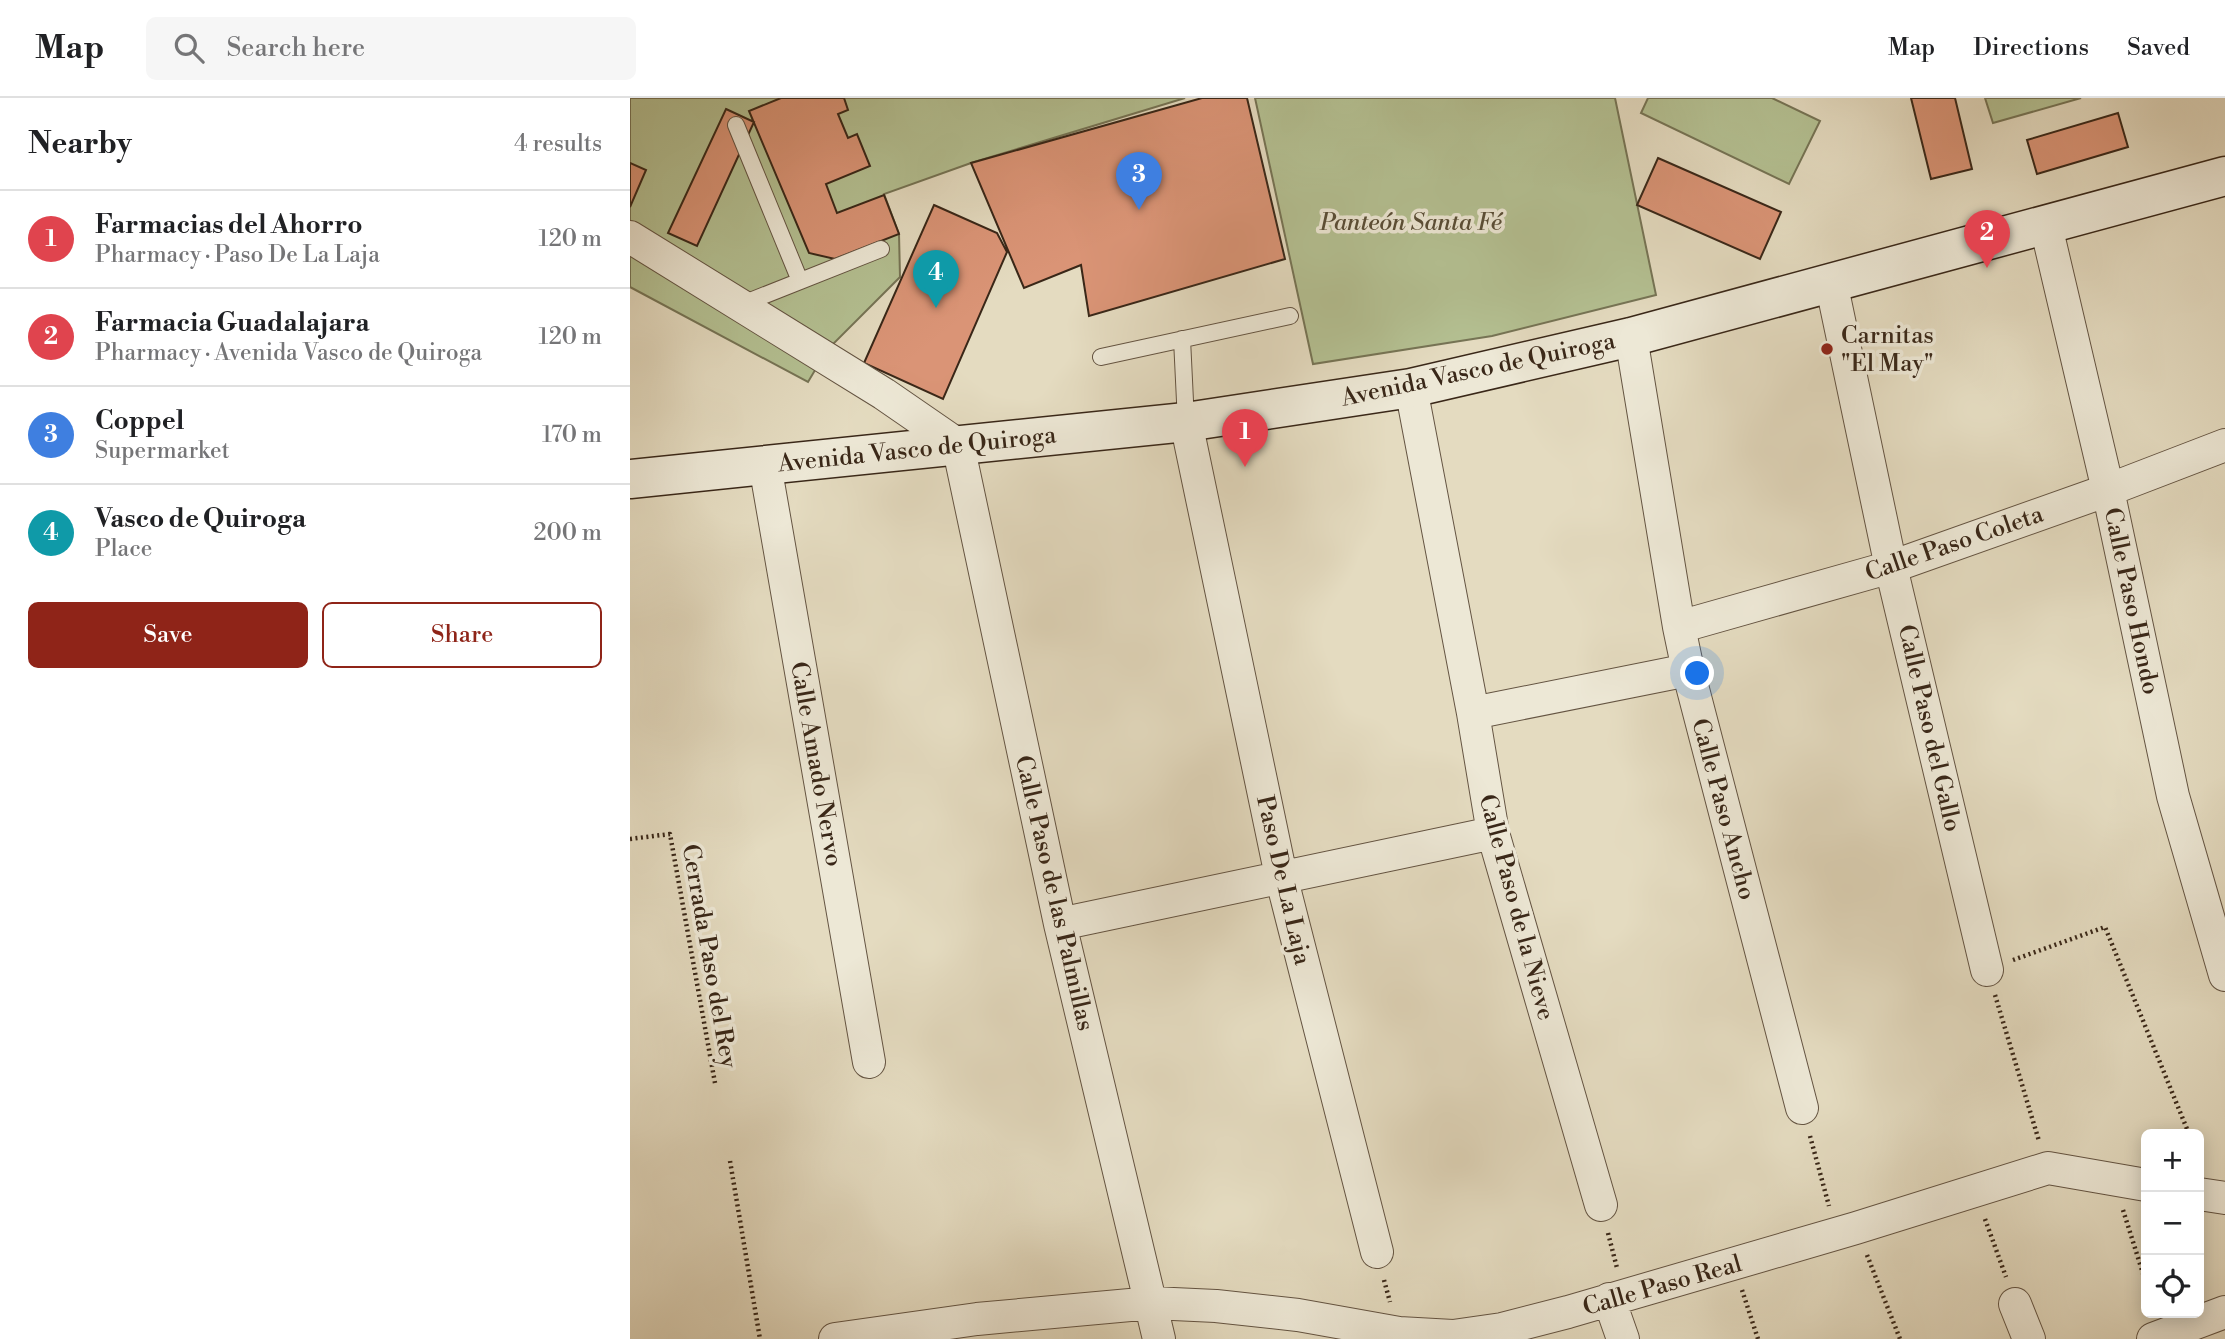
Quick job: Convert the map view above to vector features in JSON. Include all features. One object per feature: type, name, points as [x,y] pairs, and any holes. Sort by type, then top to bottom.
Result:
[{"type":"main road","name":"Avenida Vasco de Quiroga","points":[[630,479],[1186,422],[1411,388],[1632,337],[2225,176]]},
{"type":"street","name":"Calle Paso Hondo","points":[[2046,226],[2108,490],[2173,796],[2225,975]]},
{"type":"street","points":[[630,237],[884,394],[958,445]]},
{"type":"street","name":"Calle Paso del Gallo","points":[[1831,282],[1891,567],[1987,970]]},
{"type":"street","name":"Calle Paso Ancho","points":[[1632,337],[1688,670],[1802,1108]]},
{"type":"street","name":"Calle Paso de la Nieve","points":[[1411,388],[1473,712],[1493,833],[1601,1205]]},
{"type":"street","name":"Paso De La Laja","points":[[1186,422],[1281,876],[1377,1251]]},
{"type":"street","name":"Calle Paso de las Palmillas","points":[[958,445],[1060,924],[1159,1339]]},
{"type":"street","name":"Calle Paso Coleta","points":[[1679,627],[1891,567],[2108,490],[2225,445]]},
{"type":"street","name":"Calle Amado Nervo","points":[[765,465],[869,1062]]},
{"type":"street","points":[[1473,712],[1688,670]]},
{"type":"street","points":[[1060,924],[1493,833]]},
{"type":"street","name":"Calle Paso Real","points":[[835,1339],[977,1319],[1152,1303],[1216,1306],[1298,1315],[1399,1334],[1453,1336],[1502,1329],[1616,1298],[1847,1231],[2048,1168],[2141,1184]]},
{"type":"street","points":[[2204,1195],[2225,1198]]},
{"type":"street","points":[[1616,1298],[1623,1339]]},
{"type":"street","points":[[2015,1304],[2029,1339]]},
{"type":"street","points":[[2159,1331],[2225,1312]]},
{"type":"lane","points":[[736,125],[800,281]]},
{"type":"lane","points":[[738,306],[881,248]]},
{"type":"lane","points":[[1101,357],[1290,316]]},
{"type":"lane","points":[[1182,340],[1186,422]]},
{"type":"path","name":"Cerrada Paso del Rey","points":[[630,839],[670,834],[715,1083]]},
{"type":"path","points":[[2048,1168],[1987,970],[2105,927],[2187,1129]]},
{"type":"path","points":[[1802,1108],[1847,1231],[1900,1339]]},
{"type":"path","points":[[730,1161],[760,1339]]},
{"type":"path","points":[[2113,1179],[2141,1267]]},
{"type":"path","points":[[1975,1191],[2015,1304]]},
{"type":"path","points":[[1601,1205],[1616,1298]]},
{"type":"path","points":[[1377,1251],[1399,1334]]},
{"type":"path","points":[[1734,1264],[1758,1339]]},
{"type":"green space","points":[[630,98],[1185,98],[971,163],[884,194],[899,234],[900,277],[827,350],[808,382],[630,287]]},
{"type":"green space","name":"Panteón Santa Fé","points":[[1255,98],[1615,98],[1656,295],[1492,336],[1313,364]]},
{"type":"green space","points":[[1648,98],[1772,98],[1820,121],[1789,184],[1641,113]]},
{"type":"green space","points":[[1985,98],[2081,98],[1993,123]]},
{"type":"building","points":[[781,98],[844,98],[848,110],[838,114],[848,138],[857,134],[870,166],[826,184],[837,213],[884,195],[899,234],[835,259],[809,253],[749,111]]},
{"type":"building","points":[[1202,98],[1247,98],[1285,259],[1089,316],[1081,265],[1024,288],[971,163]]},
{"type":"building","points":[[1911,98],[1955,98],[1972,169],[1931,179]]},
{"type":"building","points":[[726,109],[754,122],[697,246],[668,233]]},
{"type":"building","points":[[2118,113],[2128,147],[2037,174],[2027,140]]},
{"type":"building","points":[[1658,158],[1781,212],[1760,259],[1637,205]]},
{"type":"building","points":[[630,163],[646,170],[630,207]]},
{"type":"building","points":[[934,205],[997,233],[1007,252],[943,399],[864,363]]},
{"type":"place","name":"Coppel","points":[[1139,210]]},
{"type":"place","name":"Farmacia Guadalajara","points":[[1987,268]]},
{"type":"place","name":"Vasco de Quiroga","points":[[936,308]]},
{"type":"place","name":"Carnitas \"El May\"","points":[[1827,349]]},
{"type":"place","name":"Farmacias del Ahorro","points":[[1245,467]]}]
